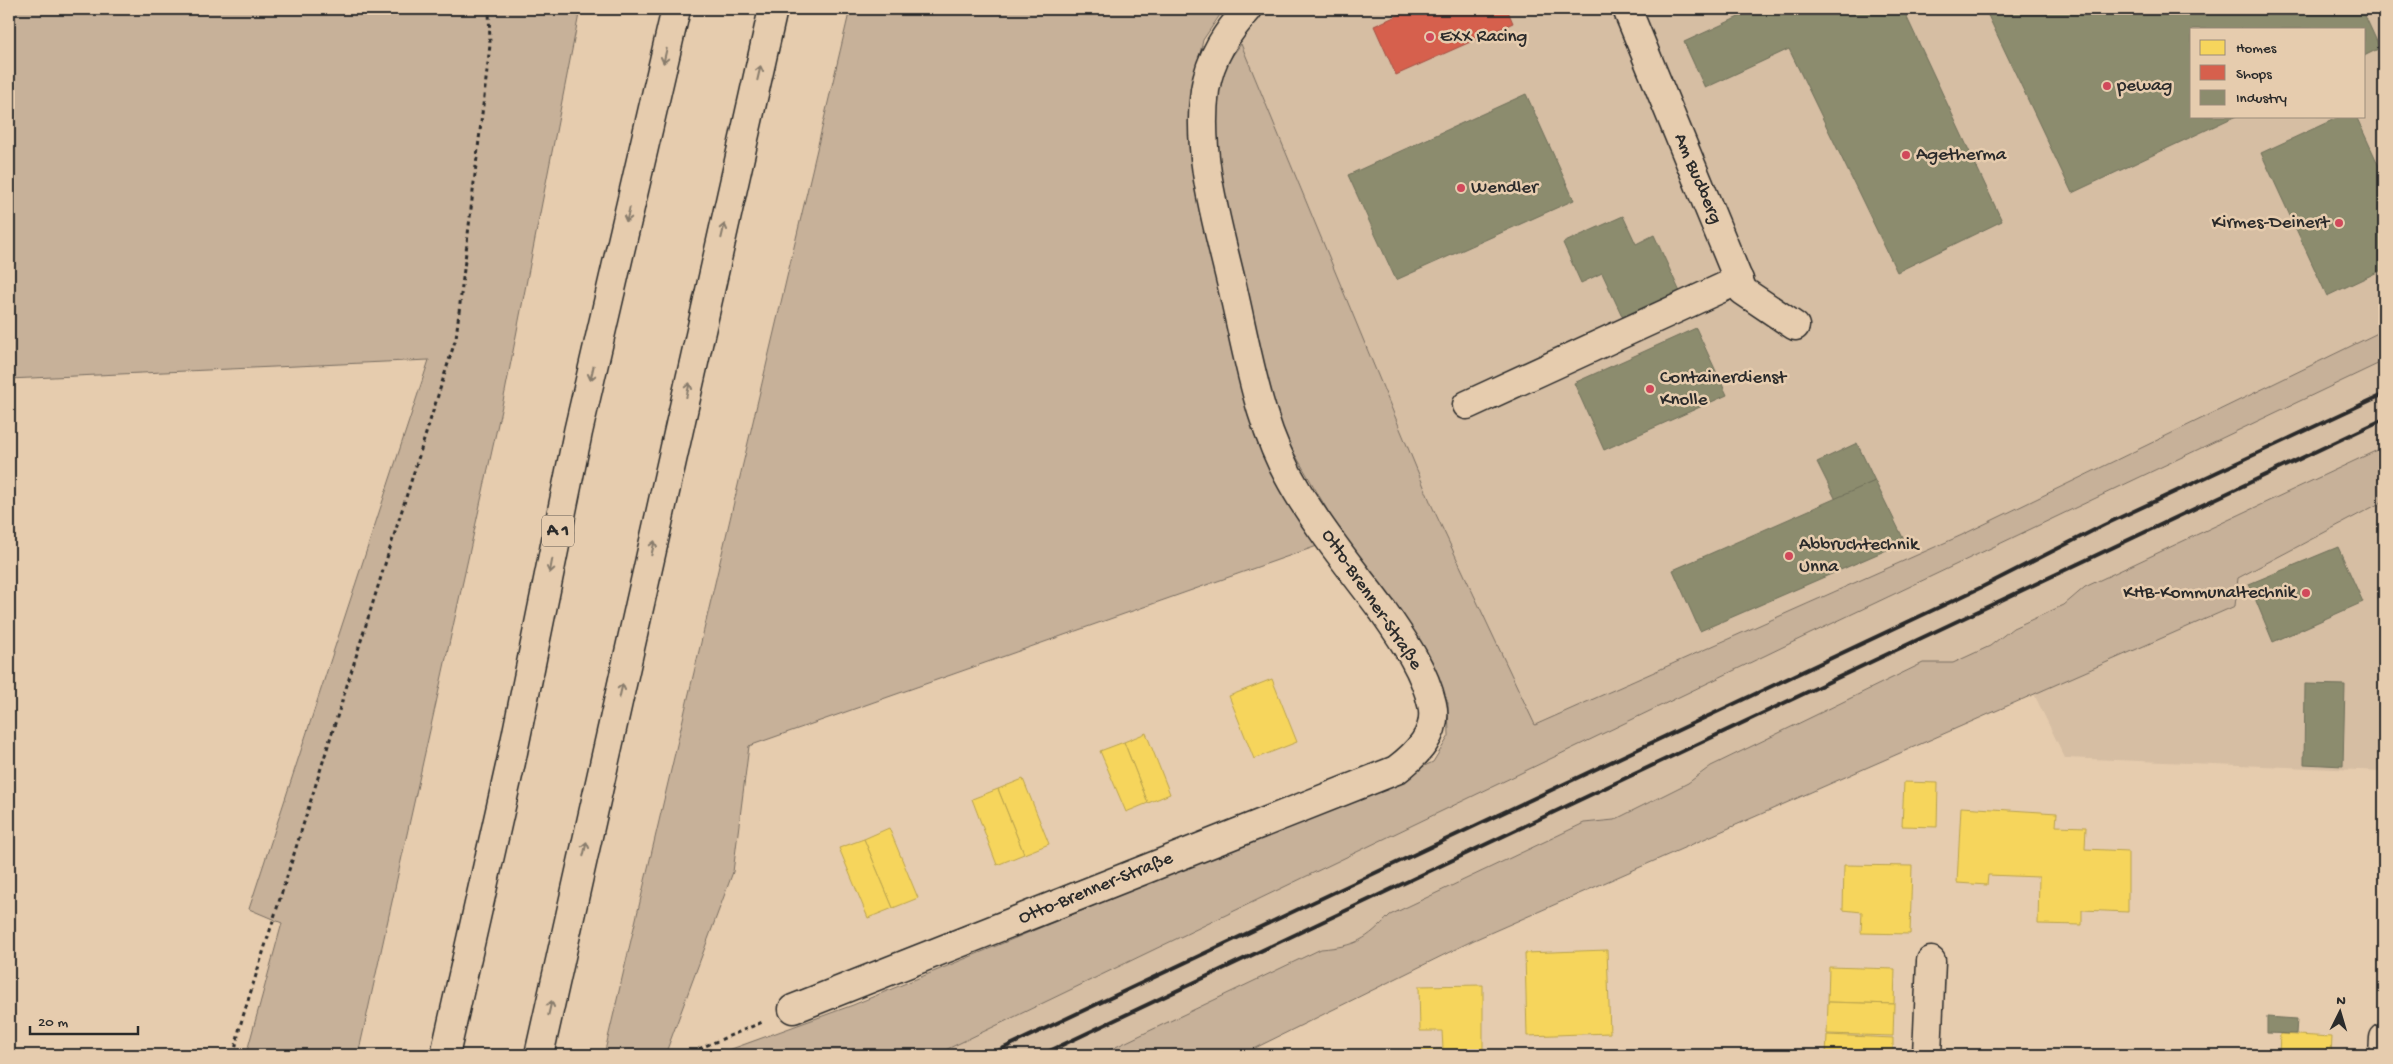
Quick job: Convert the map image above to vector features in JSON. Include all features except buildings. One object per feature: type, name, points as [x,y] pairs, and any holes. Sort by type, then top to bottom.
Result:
[{"type":"main road","name":"A 1","points":[[445,1055],[511,762],[578,432],[676,9]]},
{"type":"main road","points":[[539,1055],[773,9]]},
{"type":"main road","name":"Otto-Brenner-Straße","points":[[793,1009],[1396,770],[1414,757],[1426,740],[1432,722],[1433,706],[1425,680],[1408,647],[1297,492],[1276,453],[1262,414],[1208,181],[1203,127],[1205,88],[1216,54],[1228,32],[1248,9]]},
{"type":"main road","name":"Am Budberg","points":[[1627,9],[1744,290],[1796,326]]},
{"type":"main road","points":[[1467,405],[1739,280]]},
{"type":"main road","points":[[1927,1055],[1931,961]]},
{"type":"main road","points":[[2383,1055],[2384,1038]]},
{"type":"path","points":[[234,1055],[242,1016],[456,338],[490,45],[489,9]]},
{"type":"path","points":[[684,1055],[793,1009]]},
{"type":"shaded area","points":[[9,9],[580,9],[505,392],[358,1055],[246,1055],[282,923],[249,909],[429,360],[9,379]]},
{"type":"shaded area","points":[[850,9],[1224,9],[1203,40],[1193,87],[1199,184],[1254,433],[1286,495],[1320,545],[749,746],[733,872],[665,1055],[604,1055]]},
{"type":"shaded area","points":[[1226,9],[2384,9],[2384,330],[1962,535],[1535,725],[1432,506]]},
{"type":"shaded area","points":[[1241,44],[1432,506],[1535,725],[1962,535],[2384,330],[2384,361],[1789,644],[935,1055],[715,1055],[853,1005],[1340,804],[1433,762],[1449,736],[1448,703],[1428,656],[1343,537],[1278,425],[1221,183],[1216,130],[1217,94],[1225,66]]},
{"type":"shaded area","points":[[2384,361],[2384,447],[2085,587],[2064,605],[2013,627],[1990,646],[1953,663],[1923,663],[1711,766],[1688,783],[1614,820],[1584,823],[1390,915],[1370,936],[1344,947],[1321,949],[1099,1055],[935,1055],[1789,644]]},
{"type":"shaded area","points":[[2384,447],[2384,501],[2238,578],[2235,606],[1474,940],[1241,1055],[1099,1055],[1321,949],[1352,944],[1367,936],[1390,915],[1584,823],[1614,820],[1688,783],[1711,766],[1923,663],[1953,663],[1990,646],[2013,628],[2064,605],[2085,587]]},
{"type":"shaded area","points":[[2384,501],[2384,771],[2065,758],[2034,694],[2235,606],[2238,578]]},
{"type":"railway","points":[[989,1055],[1982,587],[2104,525],[2384,394]]},
{"type":"railway","points":[[1041,1055],[2384,419]]},
{"type":"place","name":"EXX Racing","points":[[1430,37]]},
{"type":"place","name":"pewag","points":[[2107,86]]},
{"type":"place","name":"Agetherma","points":[[1906,155]]},
{"type":"place","name":"Wendler","points":[[1461,188]]},
{"type":"place","name":"Kirmes-Deinert","points":[[2339,223]]},
{"type":"place","name":"Containerdienst Knolle","points":[[1650,389]]},
{"type":"place","name":"Abbruchtechnik Unna","points":[[1789,556]]},
{"type":"place","name":"KHB-Kommunaltechnik","points":[[2306,593]]}]
